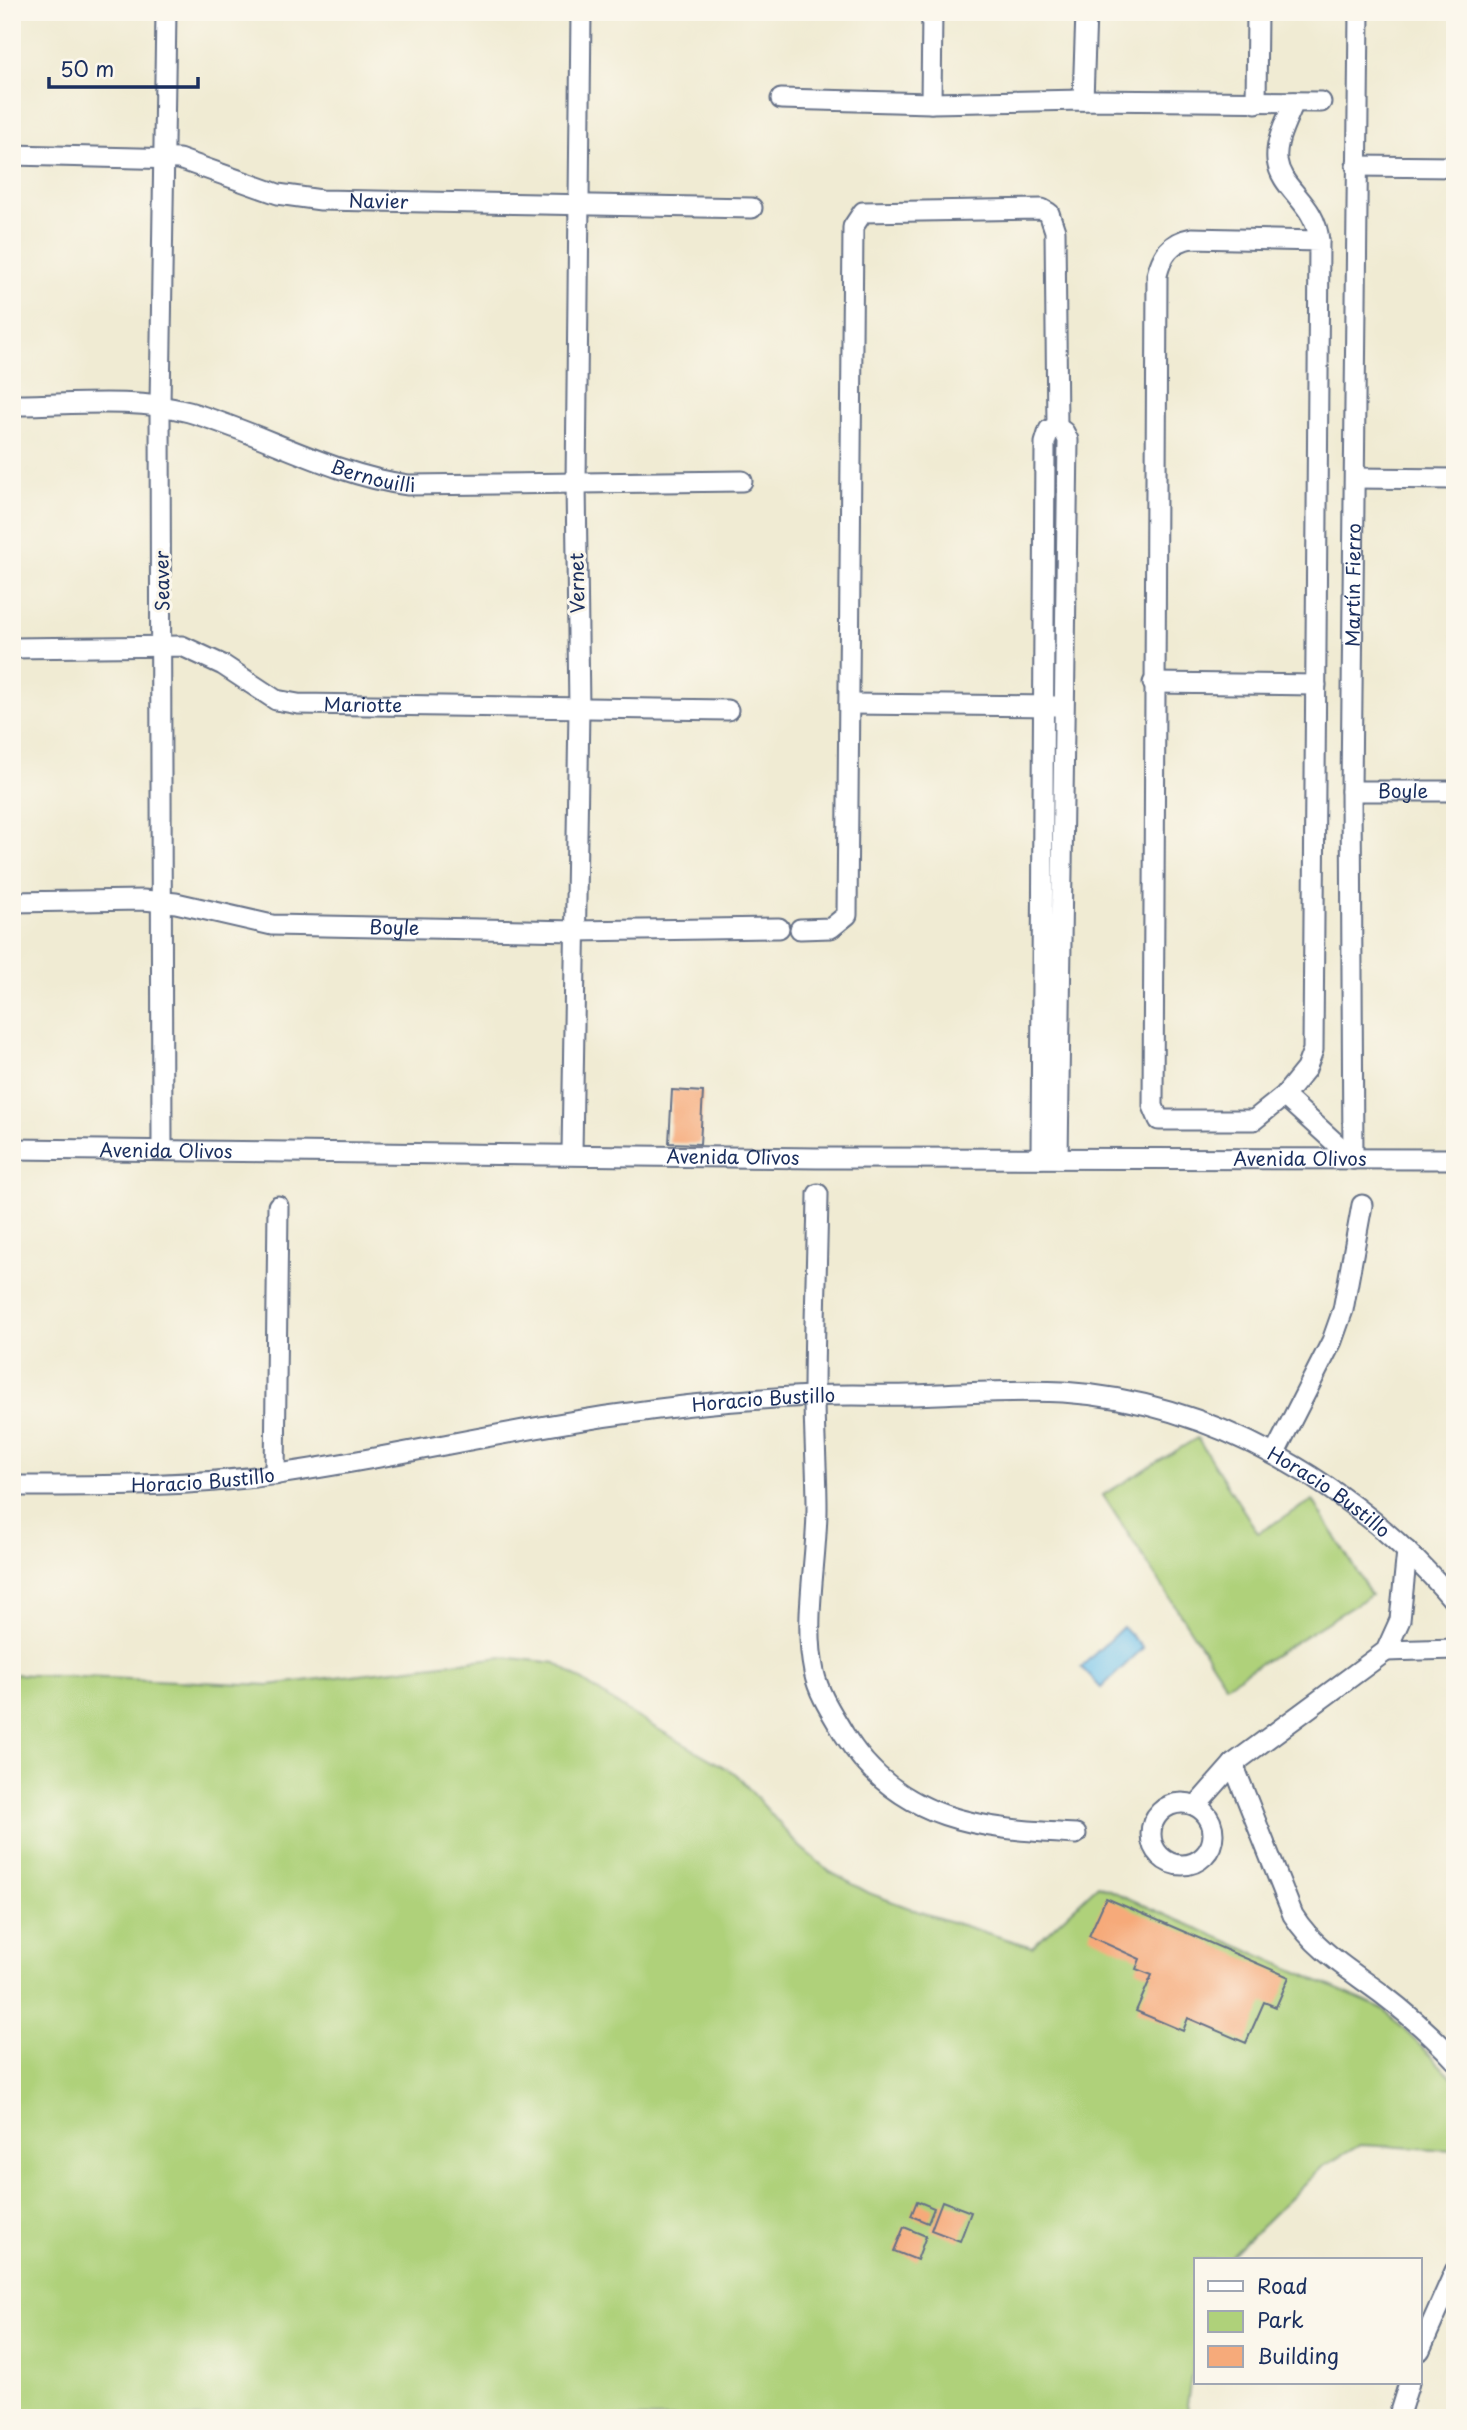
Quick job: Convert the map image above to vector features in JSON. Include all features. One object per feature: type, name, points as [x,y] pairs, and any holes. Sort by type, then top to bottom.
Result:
[{"type":"street","name":"Seaver","points":[[162,1150],[163,644],[160,405],[166,12]]},
{"type":"street","name":"Vernet","points":[[572,1153],[579,709],[576,483],[581,12]]},
{"type":"street","points":[[931,103],[932,12]]},
{"type":"street","points":[[1083,100],[1086,12]]},
{"type":"street","points":[[1256,103],[1257,12]]},
{"type":"street","name":"Martín Fierro","points":[[1353,1159],[1351,791],[1359,12]]},
{"type":"street","points":[[782,99],[931,103],[1083,100],[1321,102]]},
{"type":"street","points":[[1294,102],[1278,145],[1277,161],[1290,186],[1318,223],[1319,241],[1313,1051],[1306,1069],[1284,1096],[1254,1120],[1159,1120],[1154,1114],[1152,1098],[1157,275],[1162,257],[1180,240],[1319,241]]},
{"type":"street","name":"Navier","points":[[12,155],[164,157],[297,198],[752,208]]},
{"type":"street","points":[[1356,166],[1455,167]]},
{"type":"street","points":[[800,929],[831,928],[847,915],[853,227],[863,212],[1041,209],[1049,213],[1055,230],[1057,427],[1068,440],[1064,706],[1052,899],[1049,1158]]},
{"type":"street","name":"Bernouilli","points":[[12,405],[160,405],[191,413],[389,483],[743,481]]},
{"type":"street","points":[[1052,899],[1043,706],[1045,443],[1049,430],[1057,427]]},
{"type":"street","points":[[1355,478],[1455,479]]},
{"type":"street","name":"Mariotte","points":[[12,648],[163,644],[195,650],[223,665],[276,701],[298,704],[728,710]]},
{"type":"street","points":[[1153,683],[1316,685]]},
{"type":"street","points":[[849,704],[1064,706]]},
{"type":"street","name":"Boyle","points":[[1351,791],[1455,791]]},
{"type":"street","name":"Boyle","points":[[12,902],[161,902],[272,925],[576,931],[779,928]]},
{"type":"street","points":[[1284,1096],[1353,1159]]},
{"type":"street","name":"Avenida Olivos","points":[[12,1149],[1455,1159]]},
{"type":"street","points":[[818,1194],[814,1396],[817,1509],[811,1642],[814,1674],[828,1709],[865,1764],[886,1786],[915,1804],[978,1825],[1076,1834]]},
{"type":"street","points":[[1275,1453],[1332,1341],[1343,1310],[1362,1205]]},
{"type":"street","points":[[275,1475],[278,1206]]},
{"type":"street","name":"Horacio Bustillo","points":[[12,1486],[184,1483],[275,1475],[613,1415],[814,1396],[996,1391],[1066,1392],[1162,1409],[1218,1428],[1275,1453],[1347,1500],[1407,1551],[1455,1602]]},
{"type":"street","points":[[1196,1806],[1233,1764],[1386,1651],[1401,1620],[1407,1551]]},
{"type":"street","points":[[1386,1651],[1455,1649]]},
{"type":"street","points":[[1233,1764],[1293,1915],[1306,1935],[1384,1995],[1455,2060]]},
{"type":"street","points":[[1422,2345],[1455,2271]]},
{"type":"street","points":[[1398,2418],[1409,2384]]},
{"type":"green space","points":[[1197,1438],[1258,1533],[1313,1500],[1371,1595],[1226,1685],[1103,1495]]},
{"type":"green space","points":[[502,1657],[556,1663],[630,1713],[736,1774],[798,1845],[830,1872],[869,1893],[1032,1947],[1098,1885],[1383,2009],[1455,2080],[1455,2150],[1360,2145],[1322,2167],[1229,2258],[1194,2258],[1194,2357],[1185,2418],[12,2418],[12,1674],[269,1685]]},
{"type":"water","points":[[1123,1627],[1143,1648],[1101,1688],[1081,1667]]},
{"type":"building","points":[[672,1090],[703,1092],[700,1144],[669,1143]]},
{"type":"building","points":[[1106,1898],[1289,1977],[1276,2007],[1264,2002],[1246,2043],[1188,2018],[1183,2031],[1136,2011],[1152,1975],[1136,1969],[1140,1959],[1089,1936]]},
{"type":"building","points":[[917,2201],[934,2208],[928,2223],[911,2216]]},
{"type":"building","points":[[942,2201],[971,2212],[960,2241],[931,2230]]},
{"type":"building","points":[[904,2227],[926,2236],[917,2260],[894,2251]]}]
